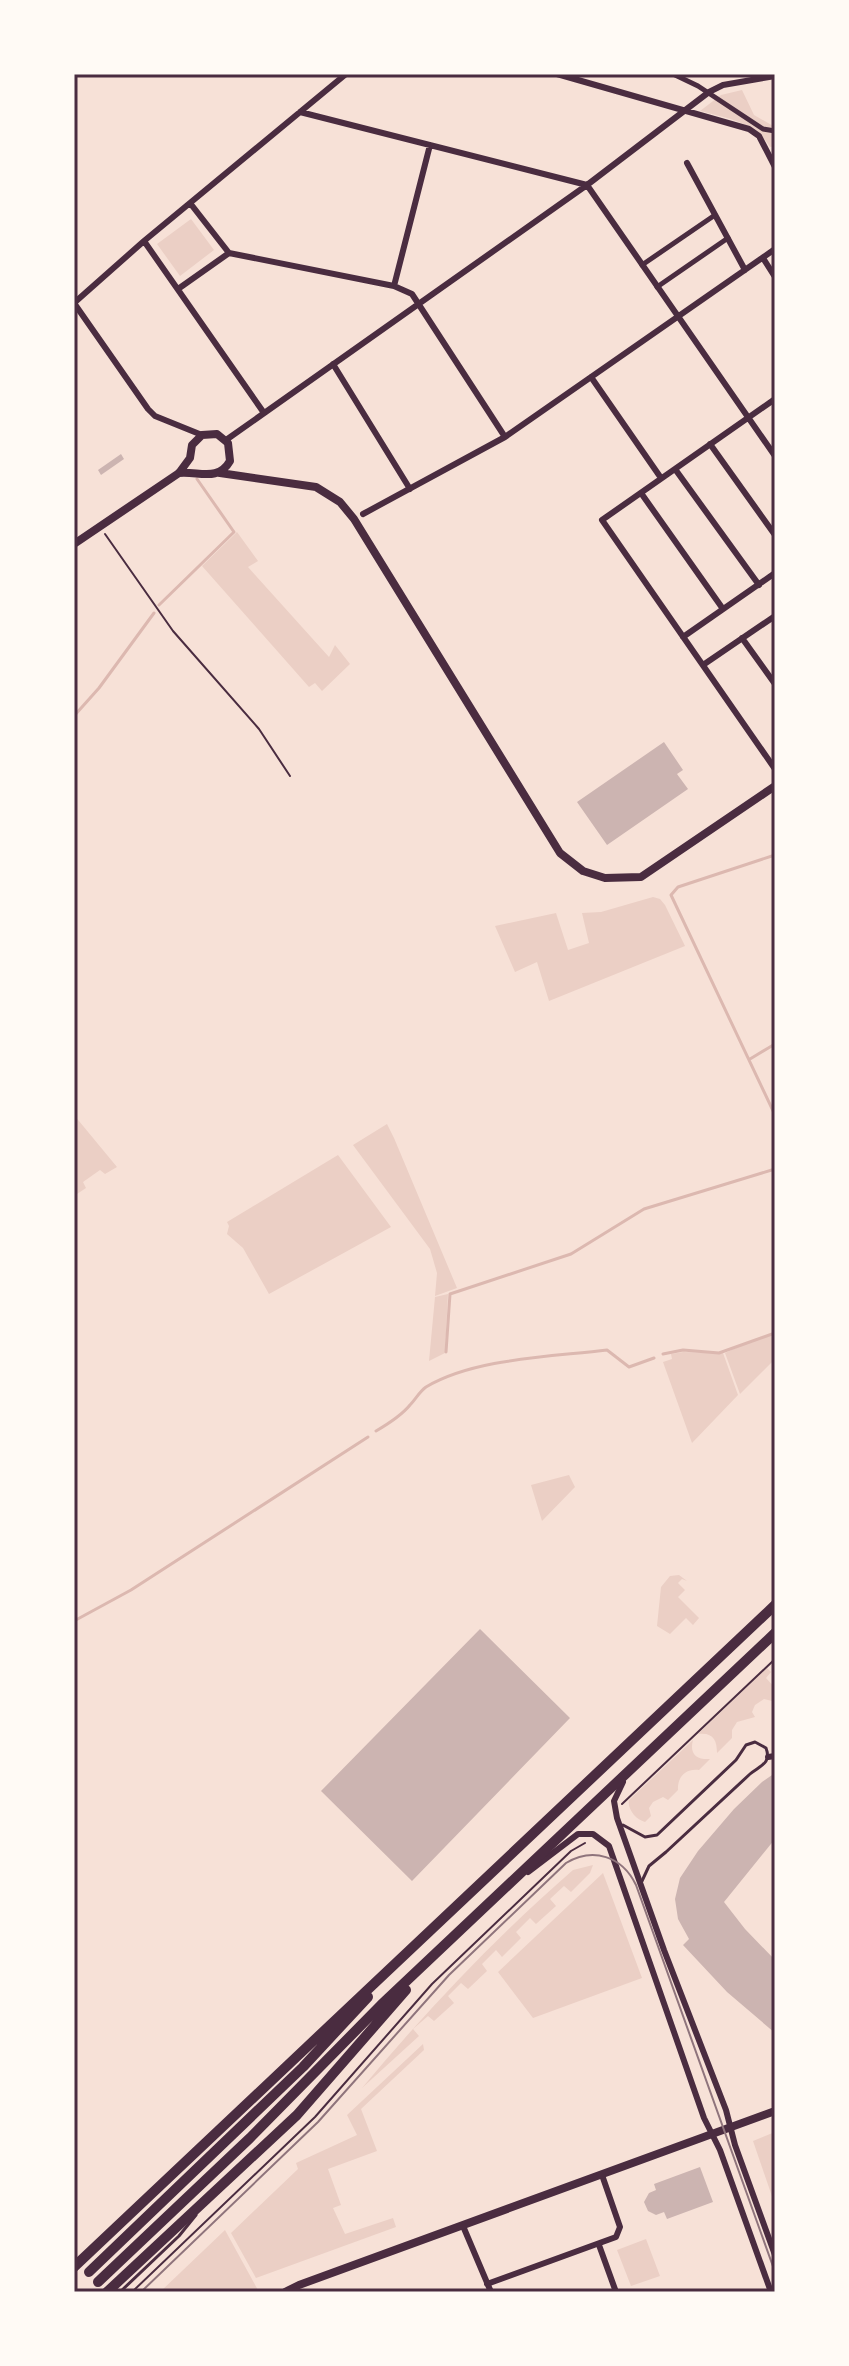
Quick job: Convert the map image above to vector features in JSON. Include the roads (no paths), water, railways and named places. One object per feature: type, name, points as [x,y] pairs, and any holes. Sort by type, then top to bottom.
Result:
[{"type":"main road","points":[[74,2267],[775,1605]]},
{"type":"main road","points":[[98,2282],[250,2138],[381,2005],[775,1633]]},
{"type":"main road","points":[[89,2272],[303,2067],[410,1951]]},
{"type":"main road","points":[[107,2292],[297,2115],[425,1966]]},
{"type":"street","points":[[220,473],[230,461],[231,449],[226,440],[212,433],[202,435],[155,416],[74,303],[346,74]]},
{"type":"street","points":[[557,74],[749,129],[759,136],[775,167]]},
{"type":"street","points":[[673,74],[709,92],[763,129],[775,131]]},
{"type":"street","points":[[722,74],[723,85]]},
{"type":"street","points":[[226,440],[587,185],[709,92],[723,85],[775,76]]},
{"type":"street","points":[[300,112],[587,185],[775,456]]},
{"type":"street","points":[[394,286],[430,145]]},
{"type":"street","points":[[687,163],[745,270]]},
{"type":"street","points":[[190,203],[229,253],[394,286],[412,294],[505,437]]},
{"type":"street","points":[[642,265],[715,215]]},
{"type":"street","points":[[657,287],[728,238]]},
{"type":"street","points":[[144,241],[264,413]]},
{"type":"street","points":[[363,514],[505,437],[775,249]]},
{"type":"street","points":[[178,289],[229,253]]},
{"type":"street","points":[[763,258],[775,277]]},
{"type":"street","points":[[333,364],[410,489]]},
{"type":"street","points":[[591,377],[661,478]]},
{"type":"street","points":[[775,399],[602,520],[775,769]]},
{"type":"street","points":[[74,544],[179,473],[190,458],[192,445],[202,435]]},
{"type":"street","points":[[710,444],[775,535]]},
{"type":"street","points":[[190,458],[198,471]]},
{"type":"street","points":[[230,461],[242,475]]},
{"type":"street","points":[[675,469],[759,585]]},
{"type":"street","points":[[179,473],[198,471],[209,475],[242,475],[316,487],[340,502],[354,519],[560,853],[583,871],[605,878],[641,877],[775,786]]},
{"type":"street","points":[[641,493],[723,609]]},
{"type":"street","points":[[683,637],[775,573]]},
{"type":"street","points":[[703,665],[775,616]]},
{"type":"street","points":[[742,638],[775,684]]},
{"type":"street","points":[[634,1767],[616,1793],[614,1806],[617,1818],[775,2255]]},
{"type":"street","points":[[509,1886],[578,1834],[593,1834],[602,1839],[612,1852],[661,1997],[771,2292]]},
{"type":"street","points":[[285,2292],[775,2111]]},
{"type":"street","points":[[463,2226],[489,2288],[610,2241],[619,2232],[602,2175]]},
{"type":"street","points":[[599,2245],[616,2292]]},
{"type":"lane","points":[[617,1818],[633,1833],[645,1837],[657,1835],[737,1759],[746,1745],[759,1743],[772,1757],[649,1866],[643,1874],[642,1888]]},
{"type":"lane","points":[[120,2292],[179,2236],[209,2199]]},
{"type":"waterway","points":[[159,605],[234,532],[197,479]]},
{"type":"waterway","points":[[74,716],[99,688],[154,613]]},
{"type":"waterway","points":[[775,855],[678,887],[671,895],[775,1115]]},
{"type":"waterway","points":[[750,1059],[775,1044]]},
{"type":"waterway","points":[[446,1352],[450,1294],[571,1254],[644,1209],[775,1169]]},
{"type":"waterway","points":[[663,1354],[683,1350],[719,1353],[775,1333]]},
{"type":"waterway","points":[[376,1431],[403,1413],[426,1387],[467,1370],[514,1360],[607,1350],[629,1367],[654,1358]]},
{"type":"waterway","points":[[74,1621],[131,1590],[368,1437]]},
{"type":"tram line","points":[[141,2292],[318,2122],[449,1975],[566,1863],[596,1855],[615,1861],[636,1885],[775,2272]]}]
